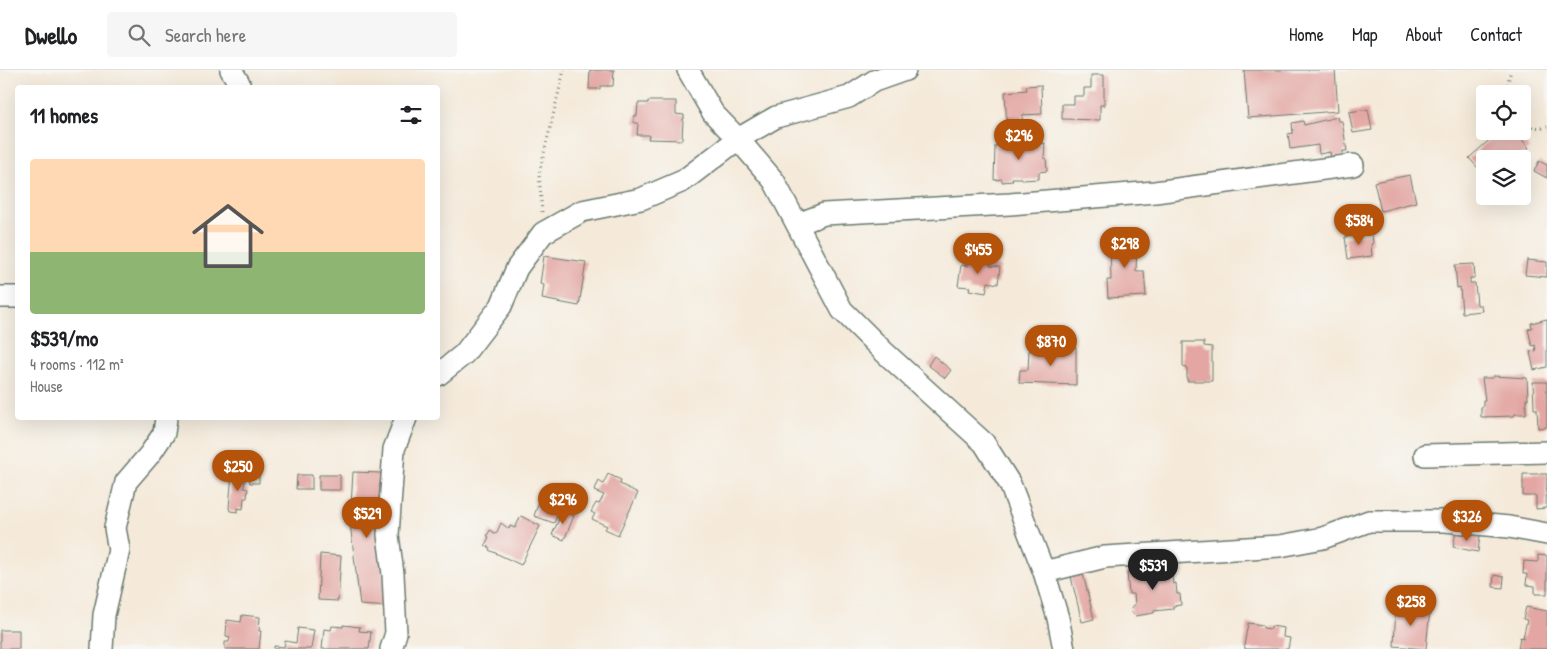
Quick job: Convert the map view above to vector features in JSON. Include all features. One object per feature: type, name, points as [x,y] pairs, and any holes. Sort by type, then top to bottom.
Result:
[{"type":"street","points":[[231,70],[239,85]]},
{"type":"street","points":[[688,70],[713,113],[774,181],[842,310],[883,351],[984,443],[1010,484],[1044,572],[1058,618],[1064,649]]},
{"type":"street","points":[[440,373],[464,354],[501,306],[517,268],[543,233],[582,211],[641,199],[683,181],[738,139],[776,117],[849,97],[874,81],[905,70]]},
{"type":"street","points":[[798,224],[824,214],[1010,204],[1156,192],[1353,165]]},
{"type":"street","points":[[0,298],[15,297]]},
{"type":"street","points":[[102,649],[104,615],[119,550],[115,528],[126,482],[150,454],[164,433],[166,420]]},
{"type":"street","points":[[391,649],[396,633],[393,574],[388,535],[394,449],[405,420]]},
{"type":"street","points":[[1425,455],[1547,452]]},
{"type":"street","points":[[1044,572],[1105,557],[1280,546],[1323,538],[1369,521],[1445,521],[1509,527],[1547,534]]},
{"type":"path","points":[[543,233],[540,174],[564,70]]},
{"type":"path","points":[[1507,85],[1511,70]]},
{"type":"path","points":[[1531,127],[1542,128],[1547,126]]},
{"type":"building","points":[[590,70],[614,70],[613,86],[600,86],[600,89],[589,89]]},
{"type":"building","points":[[1244,70],[1335,70],[1338,111],[1248,118]]},
{"type":"building","points":[[1091,75],[1104,75],[1104,105],[1100,105],[1100,120],[1062,119],[1062,104],[1074,104],[1074,96],[1084,96],[1084,88],[1091,88]]},
{"type":"building","points":[[1041,85],[1042,114],[1022,115],[1023,129],[1007,130],[1005,92],[1027,90],[1026,86]]},
{"type":"building","points":[[648,101],[676,101],[676,114],[684,115],[682,140],[648,139],[649,135],[637,135],[638,123],[634,123],[634,116],[637,116],[638,103],[648,103]]},
{"type":"building","points":[[1368,109],[1372,130],[1353,133],[1349,112]]},
{"type":"building","points":[[1337,117],[1338,121],[1342,121],[1347,151],[1343,151],[1343,156],[1331,157],[1330,152],[1319,154],[1318,145],[1290,149],[1288,134],[1293,133],[1292,123],[1303,121],[1304,125]]},
{"type":"building","points":[[1489,140],[1522,140],[1529,148],[1527,150],[1478,150]]},
{"type":"building","points":[[1032,142],[1032,145],[1045,143],[1044,158],[1046,158],[1047,171],[1039,172],[1039,179],[1022,180],[1022,178],[1012,178],[1013,181],[1002,182],[1002,179],[994,180],[995,146],[1006,145],[1006,143]]},
{"type":"building","points":[[1476,152],[1476,166],[1469,158]]},
{"type":"building","points":[[1539,161],[1547,165],[1547,178],[1534,171]]},
{"type":"building","points":[[1410,175],[1416,202],[1381,211],[1374,182]]},
{"type":"building","points":[[1372,233],[1372,256],[1348,259],[1345,237]]},
{"type":"building","points":[[1135,235],[1135,246],[1137,246],[1136,271],[1144,271],[1146,296],[1108,298],[1107,280],[1111,280],[1110,237]]},
{"type":"building","points":[[544,256],[586,262],[579,306],[542,299],[544,285],[540,284]]},
{"type":"building","points":[[969,257],[991,260],[990,266],[1000,267],[998,284],[988,282],[986,293],[969,290],[970,287],[958,286],[961,265],[968,266]]},
{"type":"building","points":[[1527,260],[1547,262],[1547,277],[1525,275]]},
{"type":"building","points":[[1474,264],[1475,278],[1470,278],[1470,283],[1475,283],[1477,305],[1481,305],[1482,311],[1462,313],[1460,287],[1457,288],[1455,265]]},
{"type":"building","points":[[1547,319],[1547,367],[1534,370],[1530,352],[1536,351],[1535,345],[1532,346],[1528,329],[1532,328],[1531,323]]},
{"type":"building","points":[[1183,342],[1204,342],[1204,346],[1212,347],[1212,381],[1187,381],[1187,368],[1183,367]]},
{"type":"building","points":[[1047,345],[1052,346],[1051,351],[1062,353],[1062,347],[1076,347],[1076,385],[1019,383],[1020,370],[1028,370],[1029,350],[1047,351]]},
{"type":"building","points":[[934,356],[951,370],[945,378],[928,365]]},
{"type":"building","points":[[1493,376],[1527,378],[1528,399],[1526,399],[1526,414],[1481,417],[1481,407],[1483,407],[1483,400],[1485,400],[1482,378],[1493,378]]},
{"type":"building","points":[[1533,382],[1547,382],[1547,427],[1538,428],[1537,409],[1534,409]]},
{"type":"building","points":[[353,472],[381,473],[377,524],[388,607],[360,605],[350,523]]},
{"type":"building","points":[[232,473],[246,474],[244,488],[248,489],[247,498],[244,498],[243,509],[238,508],[238,512],[230,511],[229,508]]},
{"type":"building","points":[[608,474],[621,480],[620,484],[638,493],[618,535],[605,529],[607,526],[592,519],[595,514],[591,512],[604,495],[594,491],[599,481],[603,484]]},
{"type":"building","points":[[1523,474],[1547,474],[1546,508],[1536,509],[1536,496],[1523,496]]},
{"type":"building","points":[[249,475],[259,475],[259,483],[250,483]]},
{"type":"building","points":[[297,475],[312,475],[312,489],[296,489]]},
{"type":"building","points":[[319,475],[340,475],[340,490],[319,490]]},
{"type":"building","points":[[539,501],[560,509],[554,523],[534,516]]},
{"type":"building","points":[[563,510],[574,516],[564,540],[552,535]]},
{"type":"building","points":[[521,516],[540,526],[521,565],[489,550],[490,548],[485,545],[490,530],[496,534],[501,523],[509,529],[510,526],[515,528]]},
{"type":"building","points":[[1456,532],[1480,536],[1478,552],[1453,547]]},
{"type":"building","points":[[320,554],[341,556],[338,601],[318,600]]},
{"type":"building","points":[[1538,555],[1547,556],[1547,594],[1535,594],[1535,586],[1526,585],[1527,574],[1523,574],[1524,561],[1538,562]]},
{"type":"building","points":[[1163,565],[1167,565],[1171,569],[1173,584],[1176,583],[1181,605],[1173,606],[1173,609],[1135,616],[1131,608],[1135,605],[1134,594],[1129,594],[1127,573],[1132,567],[1138,568],[1142,573],[1158,571]]},
{"type":"building","points":[[1083,574],[1094,619],[1082,622],[1071,577]]},
{"type":"building","points":[[1494,575],[1504,577],[1503,588],[1493,587]]},
{"type":"building","points":[[1396,605],[1430,609],[1426,649],[1394,646]]},
{"type":"building","points":[[1526,607],[1547,611],[1547,649],[1518,649],[1520,637],[1523,638],[1527,620],[1523,619]]},
{"type":"building","points":[[242,615],[260,617],[259,649],[225,649],[225,642],[229,642],[230,637],[226,636],[227,620],[241,622]]},
{"type":"building","points":[[1248,623],[1263,625],[1263,628],[1271,629],[1271,626],[1284,628],[1283,637],[1290,638],[1288,649],[1245,649]]},
{"type":"building","points":[[343,625],[360,627],[359,631],[371,632],[369,649],[322,649],[324,629],[331,630],[332,626],[343,627]]},
{"type":"building","points":[[298,628],[314,630],[311,649],[274,649],[274,646],[284,647],[285,641],[296,643]]},
{"type":"building","points":[[0,630],[19,630],[19,649],[0,649]]}]
